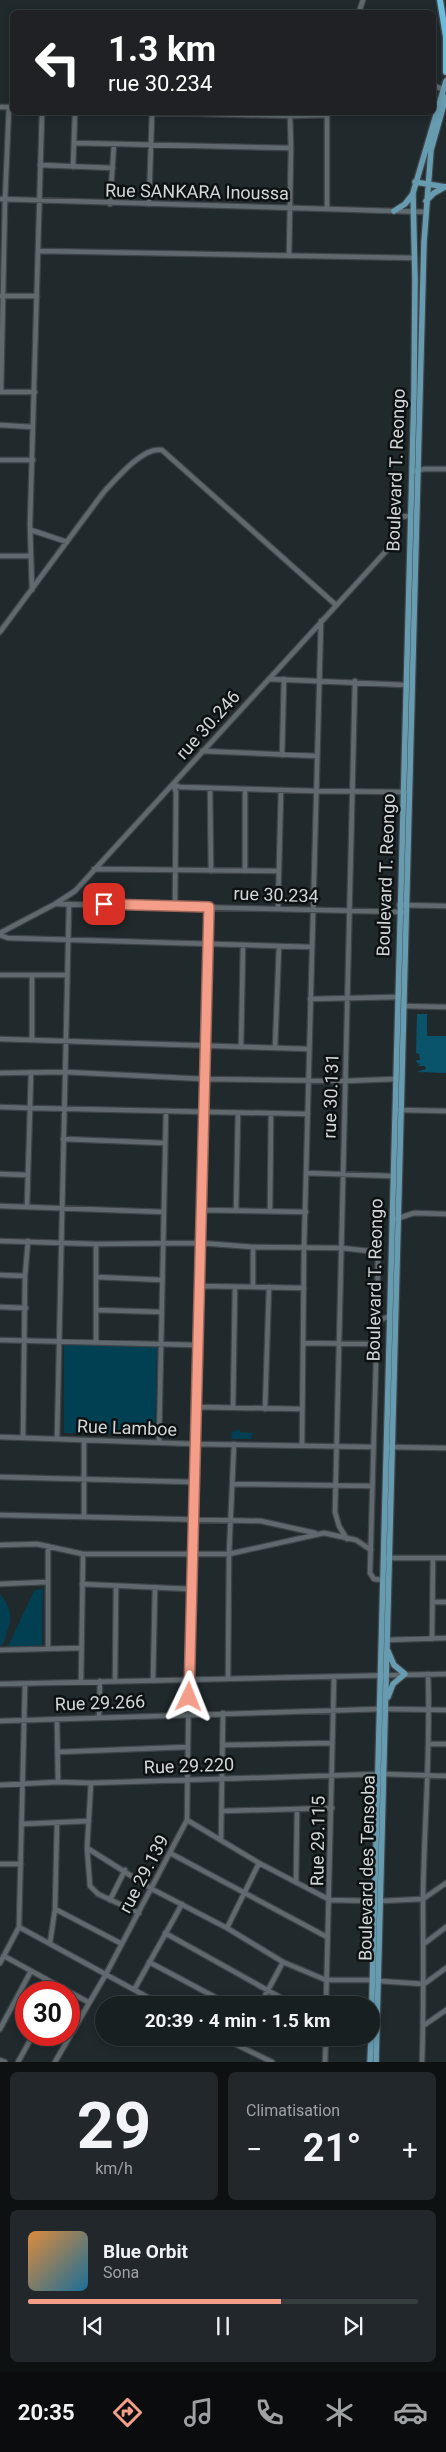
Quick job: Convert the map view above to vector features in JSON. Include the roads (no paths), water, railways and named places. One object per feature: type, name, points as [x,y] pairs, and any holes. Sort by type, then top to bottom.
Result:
[{"type":"highway","points":[[440,0],[446,37],[446,72]]},
{"type":"main road","name":"Boulevard T. Reongo","points":[[436,112],[446,81]]},
{"type":"main road","name":"Boulevard T. Reongo","points":[[389,1447],[392,1176],[406,792],[421,468],[424,242],[426,201],[433,139],[446,97]]},
{"type":"main road","name":"Boulevard T. Reongo","points":[[406,792],[406,685],[415,258],[412,212],[415,182],[435,115]]},
{"type":"main road","points":[[415,182],[446,187]]},
{"type":"main road","points":[[426,201],[434,192],[446,187]]},
{"type":"main road","points":[[394,211],[405,204],[413,193]]},
{"type":"main road","name":"Boulevard T. Reongo","points":[[386,1674],[386,1558],[404,1006],[403,909]]},
{"type":"main road","name":"Boulevard T. Reongo","points":[[379,1675],[383,1580],[386,1558]]},
{"type":"main road","points":[[386,1700],[393,1684],[404,1674],[394,1666],[387,1644]]},
{"type":"main road","name":"Boulevard des Tensoba","points":[[383,1709],[386,1700],[386,1674]]},
{"type":"main road","name":"Boulevard des Tensoba","points":[[376,2062],[376,1981],[383,1709],[379,1675]]},
{"type":"main road","name":"Boulevard des Tensoba","points":[[375,1996],[376,1981]]},
{"type":"main road","points":[[370,2062],[371,2046]]},
{"type":"street","points":[[436,87],[443,89]]},
{"type":"street","points":[[10,115],[2,200],[1,392],[35,392]]},
{"type":"street","points":[[32,590],[33,427],[40,251],[39,202],[42,115]]},
{"type":"street","points":[[73,168],[76,115]]},
{"type":"street","points":[[149,204],[152,115]]},
{"type":"street","points":[[244,115],[308,115]]},
{"type":"street","points":[[327,115],[327,209]]},
{"type":"street","points":[[289,256],[291,208],[290,116]]},
{"type":"street","points":[[0,141],[7,141]]},
{"type":"street","points":[[75,143],[291,148]]},
{"type":"street","points":[[110,204],[114,144]]},
{"type":"street","points":[[40,165],[73,168],[112,168]]},
{"type":"street","name":"Rue SANKARA Inoussa","points":[[2,200],[426,212]]},
{"type":"street","points":[[40,251],[415,258]]},
{"type":"street","points":[[2,296],[37,296]]},
{"type":"street","points":[[0,425],[33,427]]},
{"type":"street","points":[[0,632],[2,625],[32,590],[120,474],[152,449],[162,450],[336,605]]},
{"type":"street","points":[[0,460],[33,460]]},
{"type":"street","points":[[411,468],[446,469]]},
{"type":"street","name":"rue 30.246","points":[[0,934],[75,891],[388,548],[394,536],[395,520],[397,517],[409,516]]},
{"type":"street","points":[[31,530],[67,542]]},
{"type":"street","points":[[0,556],[31,556]]},
{"type":"street","points":[[302,1446],[304,1248],[321,621]]},
{"type":"street","points":[[269,679],[355,681],[406,685]]},
{"type":"street","points":[[282,755],[284,679]]},
{"type":"street","name":"rue 30.131","points":[[347,1539],[339,1526],[335,1512],[355,681]]},
{"type":"street","points":[[202,751],[317,756]]},
{"type":"street","points":[[173,784],[180,787],[245,790],[406,792]]},
{"type":"street","points":[[173,784],[176,792],[175,906]]},
{"type":"street","points":[[210,788],[211,871]]},
{"type":"street","points":[[245,790],[245,871]]},
{"type":"street","points":[[278,908],[281,790]]},
{"type":"street","points":[[94,869],[279,871]]},
{"type":"street","name":"rue 30.234","points":[[55,904],[312,910],[403,909],[446,906]]},
{"type":"street","points":[[57,1439],[63,1139],[67,1040],[67,938],[70,904]]},
{"type":"street","name":"rue 29.139","points":[[56,2062],[88,2002],[106,1974],[187,1820],[190,1589],[197,1407],[196,1345],[201,1243],[200,1210],[209,907]]},
{"type":"street","points":[[0,934],[8,938],[67,938],[312,947]]},
{"type":"street","points":[[240,1047],[243,945]]},
{"type":"street","points":[[275,1048],[279,946]]},
{"type":"street","points":[[0,975],[67,975]]},
{"type":"street","points":[[32,976],[32,1040]]},
{"type":"street","points":[[310,999],[398,998]]},
{"type":"street","points":[[404,1006],[446,1007]]},
{"type":"street","points":[[0,1039],[309,1049]]},
{"type":"street","points":[[0,1073],[65,1072],[204,1079],[345,1082],[395,1079]]},
{"type":"street","points":[[27,1206],[31,1073]]},
{"type":"street","points":[[0,1107],[308,1114]]},
{"type":"street","points":[[400,1110],[446,1111]]},
{"type":"street","points":[[159,1442],[166,1112]]},
{"type":"street","points":[[236,1210],[238,1113]]},
{"type":"street","points":[[270,1212],[271,1114]]},
{"type":"street","points":[[63,1139],[165,1143]]},
{"type":"street","points":[[307,1173],[392,1176]]},
{"type":"street","points":[[0,1174],[28,1175]]},
{"type":"street","points":[[0,1206],[164,1212]]},
{"type":"street","points":[[200,1210],[306,1212]]},
{"type":"street","points":[[391,1220],[414,1213],[446,1214]]},
{"type":"street","points":[[0,1241],[96,1244],[201,1243],[253,1248],[342,1248],[378,1252],[370,1573],[374,1579],[383,1580]]},
{"type":"street","points":[[23,1438],[25,1276],[28,1241]]},
{"type":"street","points":[[96,1244],[96,1342]]},
{"type":"street","points":[[253,1248],[253,1287]]},
{"type":"street","points":[[0,1275],[25,1276]]},
{"type":"street","points":[[97,1278],[162,1280]]},
{"type":"street","points":[[199,1286],[304,1288]]},
{"type":"street","points":[[233,1407],[235,1287]]},
{"type":"street","points":[[265,1409],[269,1287]]},
{"type":"street","points":[[0,1307],[26,1308]]},
{"type":"street","points":[[97,1310],[162,1312]]},
{"type":"street","points":[[377,1323],[390,1316]]},
{"type":"street","points":[[0,1340],[196,1345]]},
{"type":"street","points":[[302,1343],[377,1344]]},
{"type":"street","points":[[197,1407],[301,1409]]},
{"type":"street","name":"Rue Lamboe","points":[[0,1437],[195,1444],[374,1446]]},
{"type":"street","points":[[84,1440],[84,1516]]},
{"type":"street","points":[[228,1679],[229,1554],[234,1444]]},
{"type":"street","points":[[389,1447],[446,1448]]},
{"type":"street","points":[[0,1477],[193,1482]]},
{"type":"street","points":[[233,1484],[372,1486]]},
{"type":"street","points":[[0,1516],[230,1520],[280,1524],[316,1534]]},
{"type":"street","points":[[0,1545],[29,1544],[48,1546],[83,1554],[229,1554],[316,1534],[333,1534],[364,1543],[371,1550]]},
{"type":"street","points":[[48,1546],[48,1648]]},
{"type":"street","points":[[81,1682],[80,1648],[83,1554]]},
{"type":"street","points":[[386,1558],[446,1558]]},
{"type":"street","points":[[432,1639],[433,1558]]},
{"type":"street","points":[[0,1584],[47,1582]]},
{"type":"street","points":[[82,1584],[190,1589]]},
{"type":"street","points":[[115,1681],[116,1587]]},
{"type":"street","points":[[153,1680],[155,1588]]},
{"type":"street","points":[[433,1602],[446,1602]]},
{"type":"street","points":[[387,1644],[446,1638]]},
{"type":"street","points":[[0,1650],[80,1648]]},
{"type":"street","points":[[422,2062],[425,1943],[424,1899],[430,1710],[428,1674]]},
{"type":"street","points":[[0,1684],[446,1674]]},
{"type":"street","name":"Rue 29.115","points":[[326,1996],[330,1900],[334,1677]]},
{"type":"street","points":[[100,1681],[100,1716]]},
{"type":"street","points":[[0,1963],[19,1927],[25,1684]]},
{"type":"street","name":"Rue 29.266","points":[[0,1721],[100,1716],[334,1710],[446,1710]]},
{"type":"street","points":[[221,1839],[224,1713]]},
{"type":"street","points":[[57,1719],[58,1782]]},
{"type":"street","points":[[223,1744],[332,1743]]},
{"type":"street","points":[[429,1744],[446,1744]]},
{"type":"street","points":[[58,1752],[188,1747]]},
{"type":"street","name":"Rue 29.220","points":[[0,1785],[381,1774],[446,1776]]},
{"type":"street","points":[[91,1783],[87,1848],[90,1886],[98,1894],[139,1913]]},
{"type":"street","points":[[222,1811],[332,1808]]},
{"type":"street","points":[[296,1882],[297,1810]]},
{"type":"street","points":[[187,1820],[258,1863],[330,1900],[378,1901],[424,1899],[446,1883]]},
{"type":"street","points":[[22,1824],[89,1821]]},
{"type":"street","points":[[50,1943],[55,1910],[56,1823]]},
{"type":"street","points":[[87,1848],[125,1870],[152,1889],[227,1928],[283,1962],[326,1980],[424,1984],[446,1968]]},
{"type":"street","points":[[170,1853],[327,1937]]},
{"type":"street","points":[[227,1928],[258,1863]]},
{"type":"street","points":[[0,1864],[21,1864]]},
{"type":"street","points":[[110,1900],[125,1870]]},
{"type":"street","points":[[134,1990],[182,1904]]},
{"type":"street","points":[[55,1910],[122,1944]]},
{"type":"street","points":[[19,1927],[145,1996]]},
{"type":"street","points":[[425,1943],[446,1927]]},
{"type":"street","points":[[164,1934],[278,1996]]},
{"type":"street","points":[[4,1956],[49,1981]]},
{"type":"street","points":[[149,1962],[213,1996]]},
{"type":"street","points":[[264,1996],[283,1962]]},
{"type":"street","points":[[0,2029],[31,1971]]},
{"type":"street","points":[[80,1998],[88,2002]]},
{"type":"street","points":[[423,2026],[446,2010]]},
{"type":"street","points":[[18,2062],[27,2046]]},
{"type":"street","points":[[240,2046],[272,2062]]},
{"type":"street","points":[[325,2062],[326,2046]]},
{"type":"street","points":[[0,2060],[4,2062]]}]
